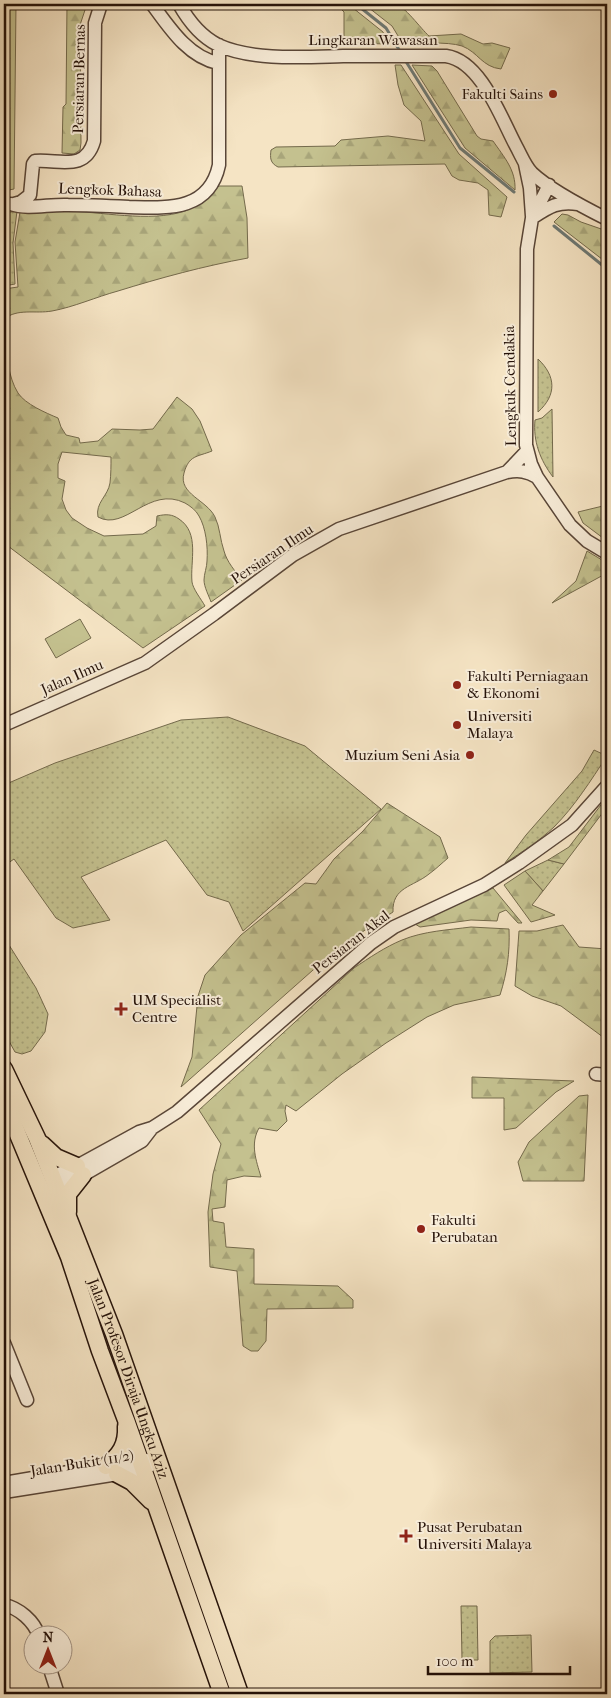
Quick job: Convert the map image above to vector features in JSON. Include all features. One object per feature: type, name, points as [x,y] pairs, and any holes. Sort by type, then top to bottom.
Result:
[{"type":"main road","name":"Jalan Profesor Diraja Ungku Aziz","points":[[4,1069],[37,1138],[53,1183],[69,1218],[114,1334],[240,1694]]},
{"type":"main road","name":"Jalan Profesor Diraja Ungku Aziz","points":[[4,1101],[69,1257],[100,1351],[222,1694]]},
{"type":"main road","points":[[11,1117],[28,1148],[53,1183],[59,1232]]},
{"type":"main road","points":[[37,1138],[56,1157],[80,1170],[68,1194],[69,1218]]},
{"type":"main road","points":[[126,1420],[127,1437],[111,1470],[132,1482],[156,1506]]},
{"type":"street","name":"Persiaran Bernas","points":[[7,205],[27,199],[30,195],[33,164],[35,161],[82,160],[90,154],[94,141],[95,23],[101,4]]},
{"type":"street","points":[[152,4],[174,34],[185,44],[203,57],[218,63]]},
{"type":"street","name":"Lingkaran Wawasan","points":[[179,4],[200,32],[219,45],[241,52],[273,56],[446,56],[460,59],[488,92],[524,162],[532,172],[549,185],[604,218]]},
{"type":"street","name":"Lengkok Bahasa","points":[[7,205],[22,207],[54,204],[169,208],[191,201],[201,195],[210,188],[216,178],[219,165],[219,45]]},
{"type":"street","name":"Lengkuk Cendakia","points":[[524,162],[530,188],[532,218],[527,249],[526,275],[525,415],[527,451],[537,477],[570,525],[587,541],[607,553]]},
{"type":"street","points":[[32,183],[38,192],[54,204]]},
{"type":"street","name":"Lengkuk Cendakia","points":[[532,218],[549,185]]},
{"type":"street","points":[[532,218],[556,204],[568,202],[579,204]]},
{"type":"street","name":"Persiaran Ilmu","points":[[507,472],[527,451]]},
{"type":"street","name":"Persiaran Ilmu","points":[[153,658],[293,555],[340,529],[507,472],[519,470],[529,472],[537,477]]},
{"type":"street","name":"Jalan Ilmu","points":[[4,725],[153,658]]},
{"type":"street","name":"Persiaran Akal","points":[[53,1183],[142,1141],[152,1128],[177,1112],[371,943],[394,927],[484,885],[519,864],[572,825],[607,786]]},
{"type":"street","points":[[4,1342],[27,1400]]},
{"type":"street","name":"Jalan Bukit (11/2)","points":[[4,1492],[158,1461]]},
{"type":"street","name":"Jalan Bukit (11/2)","points":[[4,1483],[111,1470]]},
{"type":"street","points":[[4,1605],[10,1606],[28,1618],[34,1626]]},
{"type":"street","points":[[52,1676],[58,1694]]},
{"type":"green space","points":[[388,3],[399,5],[429,36],[461,34],[483,44],[492,43],[510,48],[501,69],[489,65],[472,52],[456,44],[403,44],[392,26],[364,4]]},
{"type":"green space","points":[[4,4],[16,4],[14,189],[4,191]]},
{"type":"green space","points":[[67,4],[90,4],[85,10],[80,25],[81,143],[80,150],[74,154],[62,153],[63,107],[66,104]]},
{"type":"green space","points":[[336,4],[348,4],[383,32],[388,44],[344,43],[344,12]]},
{"type":"green space","points":[[395,65],[401,65],[459,154],[507,197],[501,217],[489,215],[488,190],[478,183],[459,180],[452,176],[445,164],[278,167],[272,162],[271,150],[276,147],[335,146],[341,140],[388,136],[425,141],[421,121],[404,105]]},
{"type":"green space","points":[[412,65],[432,66],[437,71],[477,136],[481,139],[493,141],[505,158],[514,176],[515,190],[465,148]]},
{"type":"green space","points":[[219,186],[242,186],[247,218],[248,258],[166,277],[60,309],[46,312],[21,312],[4,319],[4,289],[18,287],[15,242],[20,212],[77,211],[124,216],[156,216],[185,211],[207,197]]},
{"type":"green space","points":[[17,211],[13,243],[15,284],[4,286],[4,213]]},
{"type":"green space","points":[[562,214],[607,231],[607,263],[554,222]]},
{"type":"green space","points":[[4,337],[10,373],[18,393],[42,411],[58,418],[66,435],[79,438],[80,443],[98,441],[112,429],[153,429],[177,397],[192,409],[200,421],[212,451],[198,456],[188,463],[183,480],[189,492],[206,506],[215,517],[225,555],[242,580],[211,602],[204,583],[207,563],[205,532],[199,516],[193,508],[172,499],[160,500],[149,503],[118,519],[108,520],[98,517],[98,508],[109,488],[111,457],[62,452],[58,464],[58,478],[65,481],[62,499],[66,510],[72,518],[87,528],[104,536],[143,534],[156,526],[157,516],[166,515],[179,519],[190,532],[193,548],[192,582],[195,591],[205,606],[143,648],[4,543]]},
{"type":"green space","points":[[538,359],[548,372],[552,386],[549,399],[538,412]]},
{"type":"green space","points":[[552,409],[553,477],[544,464],[538,450],[535,435],[535,420],[542,418]]},
{"type":"green space","points":[[607,505],[607,541],[583,523],[578,512]]},
{"type":"green space","points":[[587,551],[607,563],[607,573],[552,603],[576,581]]},
{"type":"green space","points":[[80,619],[91,638],[56,658],[45,639]]},
{"type":"green space","points":[[228,717],[305,746],[381,809],[243,931],[229,902],[207,895],[166,840],[81,877],[110,920],[73,928],[56,918],[14,859],[4,866],[4,785],[55,763],[181,720]]},
{"type":"green space","points":[[594,750],[607,756],[569,810],[542,837],[505,863],[526,835],[582,771]]},
{"type":"green space","points":[[607,797],[607,807],[564,864],[548,860],[569,847]]},
{"type":"green space","points":[[387,803],[440,837],[448,858],[429,874],[400,892],[396,897],[393,912],[339,947],[181,1087],[192,1057],[198,996],[205,975],[241,935],[305,883],[316,884],[334,859],[363,831]]},
{"type":"green space","points":[[548,860],[564,864],[543,891],[525,871]]},
{"type":"green space","points":[[525,871],[543,891],[532,905],[555,915],[531,922],[504,885]]},
{"type":"green space","points":[[493,888],[522,923],[518,923],[506,910],[499,913],[497,921],[471,920],[420,927],[415,924]]},
{"type":"green space","points":[[563,925],[579,947],[607,949],[607,1040],[561,1006],[532,996],[515,986],[519,931],[537,931]]},
{"type":"green space","points":[[471,927],[509,929],[508,963],[500,995],[454,1005],[427,1017],[342,1074],[296,1111],[286,1105],[287,1121],[277,1131],[259,1128],[256,1134],[254,1146],[261,1177],[244,1176],[227,1180],[225,1207],[212,1209],[213,1221],[224,1223],[226,1247],[254,1249],[254,1284],[338,1286],[353,1300],[353,1308],[267,1309],[266,1341],[258,1351],[251,1351],[243,1346],[237,1271],[210,1267],[208,1212],[213,1174],[221,1144],[199,1110],[354,968],[383,949],[410,937],[436,931]]},
{"type":"green space","points":[[4,937],[36,988],[48,1014],[45,1032],[31,1051],[22,1054],[15,1052],[4,1032]]},
{"type":"green space","points":[[472,1077],[574,1081],[556,1092],[516,1128],[504,1130],[504,1098],[472,1098]]},
{"type":"green space","points":[[588,1095],[584,1181],[523,1181],[518,1162],[529,1142],[579,1096]]},
{"type":"green space","points":[[461,1606],[477,1606],[478,1660],[462,1660]]},
{"type":"green space","points":[[531,1635],[532,1672],[490,1673],[490,1641],[495,1636]]},
{"type":"waterway","points":[[356,4],[386,28],[401,53]]},
{"type":"waterway","points":[[405,60],[460,148],[514,192]]},
{"type":"waterway","points":[[554,226],[607,269]]},
{"type":"place","name":"Fakulti Sains","points":[[553,94]]},
{"type":"place","name":"Fakulti Perniagaan & Ekonomi","points":[[457,685]]},
{"type":"place","name":"Universiti Malaya","points":[[457,725]]},
{"type":"place","name":"Muzium Seni Asia","points":[[470,755]]},
{"type":"place","name":"UM Specialist Centre","points":[[121,1009]]},
{"type":"place","name":"Fakulti Perubatan","points":[[421,1229]]},
{"type":"place","name":"Pusat Perubatan Universiti Malaya","points":[[406,1536]]}]
